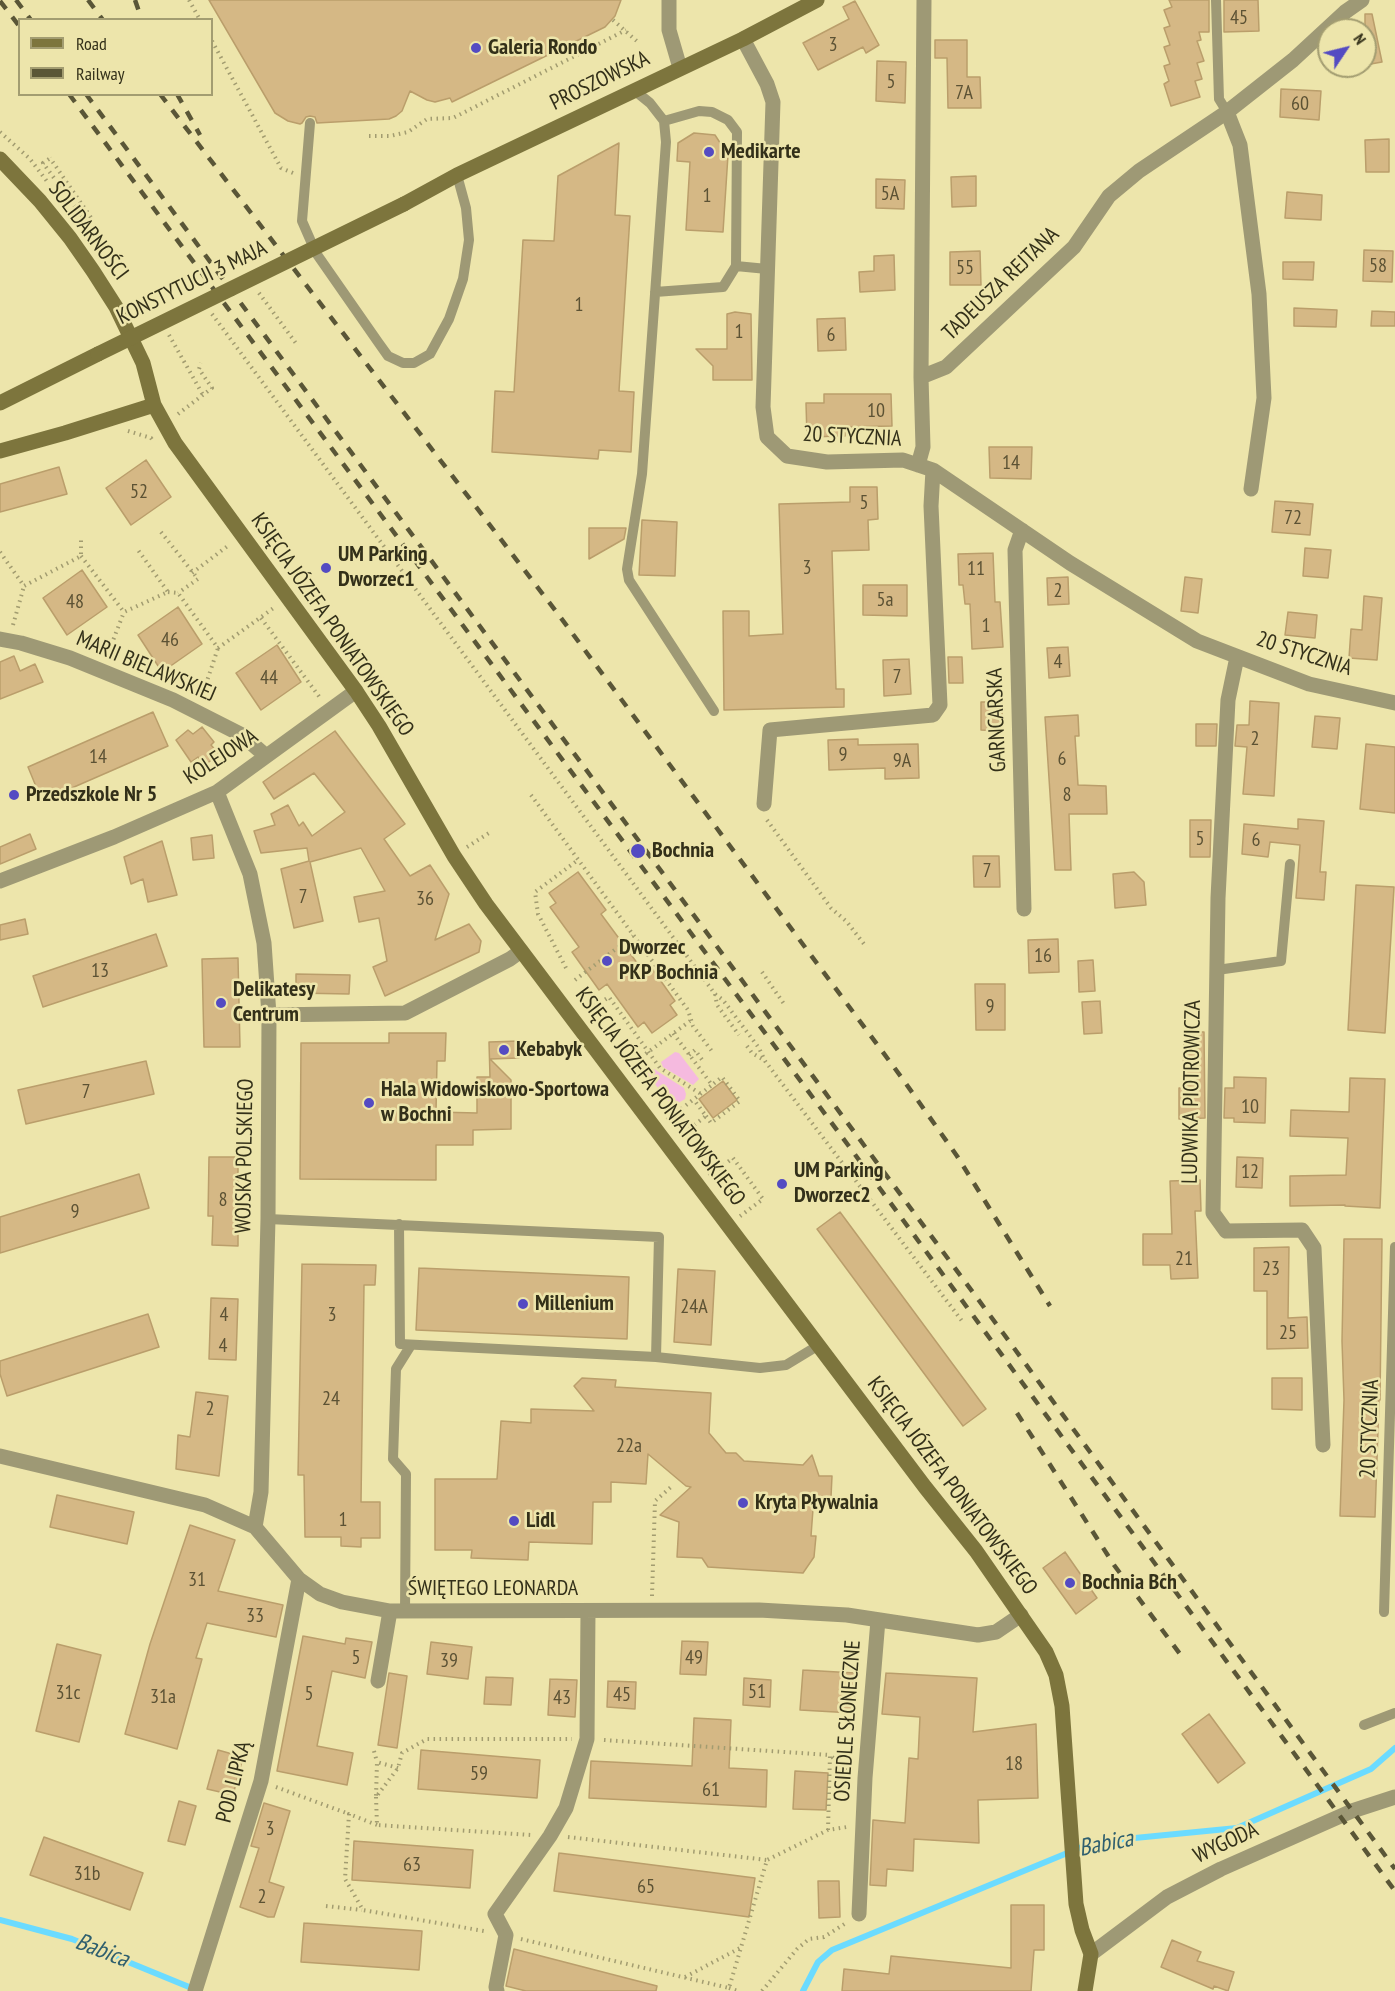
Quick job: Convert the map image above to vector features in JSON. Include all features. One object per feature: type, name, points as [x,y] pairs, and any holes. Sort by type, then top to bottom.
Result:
[{"type":"main road","name":"PROSZOWSKA","points":[[404,204],[457,175],[743,39],[817,0]]},
{"type":"main road","name":"SOLIDARNOŚCI","points":[[0,159],[40,201],[70,238],[116,307],[142,363],[154,405]]},
{"type":"main road","name":"KONSTYTUCJI 3 MAJA","points":[[0,403],[404,204]]},
{"type":"main road","points":[[0,451],[65,434],[154,405]]},
{"type":"main road","name":"KSIĘCIA JÓZEFA PONIATOWSKIEGO","points":[[154,405],[175,443],[356,691],[379,726],[454,856],[521,951],[925,1487],[976,1551],[1037,1636],[1051,1661],[1059,1690],[1076,1904],[1091,1954],[1085,1991]]},
{"type":"street","points":[[669,0],[669,30],[680,68]]},
{"type":"street","points":[[918,465],[923,447],[921,377],[924,0]]},
{"type":"street","name":"TADEUSZA REJTANA","points":[[921,377],[946,367],[1074,247],[1109,196],[1139,171],[1227,112],[1293,60],[1345,12],[1362,0]]},
{"type":"street","name":"20 STYCZNIA","points":[[743,39],[773,102],[763,407],[767,437],[787,456],[827,462],[903,460],[933,470],[1070,563],[1197,641],[1309,684],[1395,703]]},
{"type":"street","points":[[1227,112],[1240,145],[1259,294],[1264,398],[1251,489]]},
{"type":"street","points":[[764,804],[770,730],[933,715],[940,705],[931,506],[933,470]]},
{"type":"street","name":"GARNCARSKA","points":[[1022,530],[1015,550],[1024,909]]},
{"type":"street","name":"MARII BIELAWSKIEJ","points":[[4,640],[70,658],[173,700],[242,735],[266,756]]},
{"type":"street","name":"LUDWIKA PIOTROWICZA","points":[[1238,657],[1228,700],[1218,898],[1213,1213],[1226,1231],[1302,1230],[1314,1248],[1323,1445]]},
{"type":"street","name":"KOLEJOWA","points":[[0,881],[114,837],[217,792],[356,691]]},
{"type":"street","name":"WOJSKA POLSKIEGO","points":[[217,792],[250,874],[264,943],[269,1015],[268,1219],[261,1492],[255,1527]]},
{"type":"street","points":[[269,1015],[405,1013],[510,959],[521,951]]},
{"type":"street","name":"ŚWIĘTEGO LEONARDA","points":[[0,1456],[205,1505],[255,1527],[299,1579],[320,1594],[342,1602],[398,1612],[759,1610],[847,1615],[978,1635],[996,1632],[1021,1615]]},
{"type":"street","name":"POD LIPKĄ","points":[[195,1991],[261,1781],[299,1579]]},
{"type":"street","points":[[497,1991],[506,1935],[495,1914],[550,1836],[566,1808],[587,1738],[588,1611]]},
{"type":"street","points":[[378,1681],[398,1612]]},
{"type":"street","name":"OSIEDLE SŁONECZNE","points":[[859,1914],[865,1778],[878,1620]]},
{"type":"street","name":"WYGODA","points":[[1091,1954],[1167,1897],[1221,1869],[1352,1811],[1395,1797]]},
{"type":"lane","points":[[1216,0],[1219,99],[1227,112]]},
{"type":"lane","points":[[634,90],[650,103],[664,121],[666,142],[642,474],[627,569],[629,580],[714,711]]},
{"type":"lane","points":[[655,292],[723,287],[736,266],[737,132],[728,120],[712,112],[699,111],[664,121]]},
{"type":"lane","points":[[310,123],[302,221],[316,253],[388,356],[403,363],[414,363],[430,354],[449,319],[464,279],[469,240],[466,208],[457,175]]},
{"type":"lane","points":[[736,266],[767,269]]},
{"type":"lane","points":[[1217,970],[1281,961],[1290,864]]},
{"type":"lane","points":[[268,1219],[658,1237],[656,1357]]},
{"type":"lane","points":[[399,1224],[400,1344],[656,1357],[760,1368],[786,1365],[819,1345]]},
{"type":"lane","name":"20 STYCZNIA","points":[[1384,1612],[1395,1247]]},
{"type":"lane","points":[[398,1612],[406,1474],[393,1459],[396,1369],[411,1344]]},
{"type":"lane","points":[[1364,1725],[1395,1713]]},
{"type":"path","points":[[189,0],[199,18]]},
{"type":"path","points":[[613,20],[639,43]]},
{"type":"path","points":[[369,136],[408,132],[427,119],[453,118],[626,30]]},
{"type":"path","points":[[213,43],[281,168],[305,177]]},
{"type":"path","points":[[50,158],[92,219],[87,223],[56,180],[43,163],[50,158]]},
{"type":"path","points":[[50,185],[56,180]]},
{"type":"path","points":[[257,290],[298,346]]},
{"type":"path","points":[[212,313],[715,994],[723,1000],[759,1048],[765,1061],[963,1321]]},
{"type":"path","points":[[168,333],[203,394]]},
{"type":"path","points":[[175,416],[212,388],[199,369],[201,363]]},
{"type":"path","points":[[120,429],[151,438],[156,445]]},
{"type":"path","points":[[101,670],[124,612],[168,592],[178,593],[198,579],[161,532]]},
{"type":"path","points":[[223,537],[236,554]]},
{"type":"path","points":[[81,539],[81,556],[124,612]]},
{"type":"path","points":[[192,573],[229,545]]},
{"type":"path","points":[[138,550],[168,592]]},
{"type":"path","points":[[0,552],[24,586]]},
{"type":"path","points":[[4,640],[24,586],[81,556]]},
{"type":"path","points":[[178,593],[218,648]]},
{"type":"path","points":[[197,712],[218,648],[275,607],[269,598]]},
{"type":"path","points":[[261,618],[322,700],[328,696],[334,706]]},
{"type":"path","points":[[531,795],[688,1010],[690,1021],[714,1054]]},
{"type":"path","points":[[764,804],[766,818],[831,908],[847,922],[864,944]]},
{"type":"path","points":[[454,856],[489,833]]},
{"type":"path","points":[[566,968],[538,914],[535,892],[579,860]]},
{"type":"path","points":[[575,980],[633,936]]},
{"type":"path","points":[[762,972],[784,1004]]},
{"type":"path","points":[[715,994],[717,1005],[739,1035]]},
{"type":"path","points":[[595,1006],[609,997],[660,1068],[701,1094]]},
{"type":"path","points":[[636,1061],[690,1021]]},
{"type":"path","points":[[673,1033],[712,1085]]},
{"type":"path","points":[[747,1046],[752,1053],[765,1061]]},
{"type":"path","points":[[689,1055],[696,1050],[703,1061]]},
{"type":"path","points":[[667,1120],[722,1077],[740,1101],[711,1123],[694,1100]]},
{"type":"path","points":[[679,1137],[706,1116]]},
{"type":"path","points":[[708,1177],[733,1158],[763,1199],[739,1217]]},
{"type":"path","points":[[652,1600],[655,1501],[672,1486]]},
{"type":"path","points":[[376,1797],[398,1768],[402,1753],[428,1739],[587,1738],[830,1755],[850,1773],[865,1778]]},
{"type":"path","points":[[374,1751],[377,1762],[377,1825]]},
{"type":"path","points":[[828,1830],[830,1755]]},
{"type":"path","points":[[377,1762],[398,1768]]},
{"type":"path","points":[[261,1781],[377,1825],[550,1836],[767,1860],[828,1830],[862,1825]]},
{"type":"path","points":[[349,1814],[345,1879],[363,1910]]},
{"type":"path","points":[[729,1988],[767,1860]]},
{"type":"path","points":[[326,1906],[363,1910],[506,1935],[738,1991]]},
{"type":"path","points":[[762,1991],[797,1949],[809,1939],[824,1937],[859,1914]]},
{"type":"path","points":[[684,1977],[742,1947]]},
{"type":"shaded area","points":[[675,1052],[679,1053],[699,1079],[693,1085],[663,1067],[661,1062]]},
{"type":"shaded area","points":[[654,1069],[684,1088],[685,1099],[675,1105],[669,1102],[647,1074]]},
{"type":"building","points":[[209,0],[621,0],[615,16],[605,27],[452,102],[450,98],[435,102],[427,100],[410,91],[402,111],[389,119],[317,123],[315,117],[310,116],[300,124],[288,121],[275,113]]},
{"type":"building","points":[[1169,0],[1209,0],[1209,32],[1199,32],[1201,40],[1197,41],[1204,61],[1197,63],[1202,79],[1195,81],[1200,97],[1171,106],[1164,84],[1169,81],[1164,66],[1170,64],[1164,47],[1170,45],[1164,28],[1170,26],[1164,10],[1172,7]]},
{"type":"building","points":[[1224,0],[1258,0],[1259,31],[1224,32]]},
{"type":"building","points":[[855,1],[879,45],[866,53],[863,47],[818,70],[803,43],[849,19],[843,7]]},
{"type":"building","points":[[1365,14],[1372,14],[1373,18],[1365,18]]},
{"type":"building","points":[[1377,38],[1382,62],[1377,63]]},
{"type":"building","points":[[935,40],[967,40],[967,77],[980,77],[981,108],[948,108],[947,58],[935,58]]},
{"type":"building","points":[[877,61],[906,62],[905,103],[876,101]]},
{"type":"building","points":[[1281,89],[1321,91],[1319,120],[1280,117]]},
{"type":"building","points":[[694,133],[715,135],[728,155],[723,232],[686,230],[690,162],[677,161],[678,143]]},
{"type":"building","points":[[1389,139],[1389,172],[1366,172],[1365,140]]},
{"type":"building","points":[[619,143],[615,215],[630,216],[619,391],[634,392],[631,452],[599,450],[598,459],[492,452],[495,391],[514,392],[523,240],[554,241],[558,176]]},
{"type":"building","points":[[976,176],[976,206],[952,207],[951,177]]},
{"type":"building","points":[[876,179],[905,180],[904,209],[876,208]]},
{"type":"building","points":[[1287,192],[1322,195],[1321,220],[1285,218]]},
{"type":"building","points":[[1364,250],[1393,251],[1392,282],[1363,281]]},
{"type":"building","points":[[980,251],[981,285],[950,285],[950,252]]},
{"type":"building","points":[[894,255],[895,290],[860,292],[859,272],[874,271],[874,256]]},
{"type":"building","points":[[1283,262],[1314,262],[1313,280],[1283,279]]},
{"type":"building","points":[[1294,308],[1337,310],[1336,327],[1294,326]]},
{"type":"building","points":[[1372,311],[1395,312],[1395,326],[1371,326]]},
{"type":"building","points":[[735,312],[751,314],[752,380],[713,380],[713,366],[696,349],[727,349],[727,314]]},
{"type":"building","points":[[845,318],[846,350],[818,351],[817,319]]},
{"type":"building","points":[[824,394],[891,394],[892,426],[845,427],[845,436],[807,437],[806,403],[824,403]]},
{"type":"building","points":[[989,447],[1032,447],[1031,479],[990,478]]},
{"type":"building","points":[[146,460],[171,497],[131,525],[106,488]]},
{"type":"building","points":[[59,467],[67,494],[0,512],[0,484]]},
{"type":"building","points":[[850,487],[877,487],[878,519],[868,520],[869,550],[832,551],[836,689],[844,689],[844,707],[724,710],[723,611],[749,611],[749,636],[783,634],[779,504],[850,502]]},
{"type":"building","points":[[1275,501],[1313,504],[1310,535],[1272,532]]},
{"type":"building","points":[[642,520],[677,522],[675,576],[639,575]]},
{"type":"building","points":[[589,528],[626,528],[624,539],[589,559]]},
{"type":"building","points":[[1305,548],[1331,550],[1328,578],[1303,576]]},
{"type":"building","points":[[993,553],[995,602],[1000,602],[1003,647],[972,649],[970,604],[965,604],[963,585],[959,585],[958,554]]},
{"type":"building","points":[[82,570],[107,607],[67,635],[43,598]]},
{"type":"building","points":[[1068,577],[1069,604],[1048,605],[1047,578]]},
{"type":"building","points":[[1185,577],[1202,579],[1198,613],[1181,611]]},
{"type":"building","points":[[863,585],[907,585],[907,616],[863,615]]},
{"type":"building","points":[[1364,596],[1382,598],[1377,660],[1349,658],[1351,629],[1362,630]]},
{"type":"building","points":[[178,607],[202,644],[162,672],[138,635]]},
{"type":"building","points":[[1288,612],[1317,615],[1315,638],[1285,635]]},
{"type":"building","points":[[277,645],[301,682],[261,710],[236,673]]},
{"type":"building","points":[[1068,647],[1070,676],[1049,678],[1047,648]]},
{"type":"building","points":[[14,656],[20,671],[35,664],[43,682],[0,699],[0,662]]},
{"type":"building","points":[[948,657],[962,657],[963,683],[949,683]]},
{"type":"building","points":[[909,659],[911,694],[884,696],[883,660]]},
{"type":"building","points":[[1250,701],[1279,703],[1274,796],[1243,794],[1247,747],[1235,746],[1237,725],[1249,725]]},
{"type":"building","points":[[981,702],[1002,702],[1002,731],[981,730]]},
{"type":"building","points":[[153,712],[168,746],[42,801],[28,767]]},
{"type":"building","points":[[1078,715],[1079,736],[1075,736],[1078,785],[1106,786],[1107,814],[1069,814],[1071,870],[1055,870],[1045,717]]},
{"type":"building","points":[[1315,716],[1340,718],[1337,749],[1312,747]]},
{"type":"building","points":[[1196,724],[1217,724],[1216,746],[1196,746]]},
{"type":"building","points":[[202,727],[214,742],[211,745],[219,754],[205,765],[198,757],[191,762],[176,740],[188,730],[193,734]]},
{"type":"building","points":[[335,731],[405,824],[384,839],[410,876],[430,865],[449,894],[435,940],[469,924],[481,941],[479,952],[385,996],[373,967],[387,961],[379,918],[359,922],[354,897],[385,891],[361,848],[310,862],[323,921],[294,928],[281,869],[309,861],[307,848],[261,853],[254,831],[275,825],[271,814],[288,805],[299,826],[303,822],[312,836],[345,812],[314,773],[274,799],[263,782]]},
{"type":"building","points":[[858,739],[858,745],[918,744],[919,778],[885,779],[885,768],[829,770],[828,740]]},
{"type":"building","points":[[1366,744],[1395,747],[1395,813],[1360,809]]},
{"type":"building","points":[[1298,819],[1324,821],[1320,872],[1326,872],[1324,900],[1296,898],[1300,845],[1270,842],[1268,857],[1242,854],[1244,824],[1298,829]]},
{"type":"building","points":[[1190,820],[1211,820],[1210,857],[1190,857]]},
{"type":"building","points":[[30,834],[36,849],[0,864],[0,847]]},
{"type":"building","points":[[212,835],[214,858],[193,860],[191,838]]},
{"type":"building","points":[[162,841],[177,895],[148,902],[143,879],[131,884],[124,857]]},
{"type":"building","points":[[973,856],[999,856],[1000,887],[974,887]]},
{"type":"building","name":"Dworzec PKP Bochnia","points":[[578,872],[606,910],[601,914],[646,975],[653,970],[675,1001],[670,1005],[677,1015],[652,1033],[644,1022],[638,1027],[607,984],[599,990],[572,952],[579,947],[550,907],[556,903],[549,893]]},
{"type":"building","points":[[1134,872],[1144,882],[1146,905],[1115,908],[1113,874]]},
{"type":"building","points":[[1356,885],[1394,887],[1385,1033],[1348,1030]]},
{"type":"building","points":[[25,919],[28,934],[0,940],[0,925]]},
{"type":"building","points":[[156,934],[167,966],[43,1007],[33,976]]},
{"type":"building","points":[[1058,939],[1059,972],[1029,973],[1028,940]]},
{"type":"building","name":"Delikatesy Centrum","points":[[238,958],[240,1047],[204,1047],[202,959]]},
{"type":"building","points":[[1093,960],[1095,991],[1079,992],[1078,961]]},
{"type":"building","points":[[296,974],[350,975],[349,994],[296,993]]},
{"type":"building","points":[[975,984],[1005,984],[1005,1030],[976,1030]]},
{"type":"building","points":[[1100,1001],[1102,1033],[1084,1034],[1082,1002]]},
{"type":"building","points":[[1184,1032],[1204,1032],[1205,1118],[1179,1119],[1179,1088],[1183,1088]]},
{"type":"building","name":"Hala Widowiskowo-Sportowa w Bochni","points":[[389,1033],[446,1033],[445,1061],[437,1061],[436,1112],[477,1113],[477,1077],[490,1077],[489,1042],[519,1041],[519,1058],[490,1059],[511,1080],[511,1129],[473,1130],[473,1145],[436,1145],[436,1180],[300,1179],[301,1043],[389,1043]]},
{"type":"building","points":[[146,1061],[154,1094],[26,1124],[18,1090]]},
{"type":"building","points":[[1234,1077],[1266,1078],[1265,1123],[1234,1122],[1234,1118],[1224,1118],[1225,1088],[1234,1088]]},
{"type":"building","points":[[1350,1078],[1385,1079],[1380,1208],[1345,1205],[1290,1206],[1290,1176],[1346,1175],[1348,1138],[1290,1136],[1291,1110],[1349,1112]]},
{"type":"building","points":[[723,1081],[737,1100],[713,1118],[699,1099]]},
{"type":"building","points":[[209,1157],[238,1157],[238,1246],[212,1245],[213,1216],[208,1216]]},
{"type":"building","points":[[1237,1157],[1263,1158],[1262,1188],[1236,1187]]},
{"type":"building","points":[[139,1174],[149,1208],[0,1253],[0,1217]]},
{"type":"building","points":[[1200,1180],[1201,1211],[1195,1211],[1198,1278],[1171,1279],[1170,1265],[1143,1265],[1143,1234],[1172,1234],[1170,1181]]},
{"type":"building","points":[[840,1212],[986,1409],[963,1426],[817,1229]]},
{"type":"building","points":[[1344,1239],[1382,1239],[1380,1400],[1375,1517],[1340,1516],[1344,1400],[1342,1341]]},
{"type":"building","points":[[1289,1247],[1288,1318],[1307,1317],[1308,1348],[1267,1349],[1267,1291],[1254,1291],[1254,1248]]},
{"type":"building","points":[[302,1264],[376,1265],[375,1285],[364,1285],[361,1502],[380,1502],[380,1538],[361,1538],[361,1547],[341,1546],[341,1537],[305,1537],[304,1475],[298,1475]]},
{"type":"building","name":"Millenium","points":[[419,1268],[629,1277],[627,1339],[416,1330]]},
{"type":"building","points":[[678,1269],[715,1271],[711,1345],[674,1342]]},
{"type":"building","points":[[211,1298],[238,1299],[236,1360],[209,1359]]},
{"type":"building","points":[[148,1314],[159,1347],[7,1396],[0,1374],[0,1361]]},
{"type":"building","points":[[582,1378],[616,1380],[615,1387],[711,1393],[709,1433],[726,1453],[736,1453],[744,1461],[803,1465],[812,1455],[819,1476],[832,1476],[831,1497],[814,1496],[811,1536],[816,1536],[814,1557],[803,1573],[708,1567],[702,1558],[677,1557],[679,1522],[660,1515],[691,1487],[686,1486],[648,1454],[646,1484],[611,1482],[611,1502],[593,1502],[592,1544],[529,1542],[528,1560],[471,1558],[472,1550],[435,1550],[435,1479],[497,1479],[501,1421],[531,1423],[531,1409],[594,1411],[574,1386]]},
{"type":"building","points":[[1272,1378],[1302,1378],[1302,1410],[1272,1409]]},
{"type":"building","points":[[196,1392],[228,1396],[219,1476],[176,1469],[178,1435],[190,1437]]},
{"type":"building","points":[[57,1495],[134,1512],[127,1544],[50,1527]]},
{"type":"building","points":[[190,1525],[235,1540],[218,1591],[283,1605],[276,1637],[207,1623],[196,1658],[202,1659],[177,1749],[125,1734],[150,1644]]},
{"type":"building","name":"Bochnia Bch","points":[[1065,1552],[1097,1598],[1076,1614],[1043,1568]]},
{"type":"building","points":[[303,1636],[345,1644],[346,1638],[372,1642],[365,1678],[332,1671],[317,1746],[353,1753],[347,1785],[277,1771]]},
{"type":"building","points":[[682,1641],[708,1642],[706,1675],[680,1674]]},
{"type":"building","points":[[431,1642],[472,1647],[468,1679],[427,1674]]},
{"type":"building","points":[[57,1644],[101,1655],[79,1742],[36,1731]]},
{"type":"building","points":[[803,1670],[855,1673],[853,1713],[800,1710]]},
{"type":"building","points":[[389,1673],[407,1676],[397,1748],[378,1745]]},
{"type":"building","points":[[886,1673],[977,1678],[973,1732],[1036,1724],[1038,1798],[978,1800],[979,1843],[914,1839],[913,1871],[887,1869],[886,1886],[870,1885],[873,1820],[905,1823],[909,1758],[918,1759],[920,1717],[882,1714]]},
{"type":"building","points":[[486,1677],[513,1678],[511,1705],[484,1704]]},
{"type":"building","points":[[744,1678],[771,1680],[770,1707],[743,1705]]},
{"type":"building","points":[[550,1679],[577,1680],[575,1717],[548,1715]]},
{"type":"building","points":[[608,1681],[636,1682],[635,1709],[607,1707]]},
{"type":"building","points":[[1209,1714],[1245,1763],[1218,1783],[1182,1734]]},
{"type":"building","points":[[694,1718],[731,1720],[729,1768],[767,1770],[766,1807],[589,1798],[591,1761],[692,1766]]},
{"type":"building","points":[[218,1750],[243,1757],[233,1795],[207,1789]]},
{"type":"building","points":[[421,1750],[540,1760],[537,1798],[418,1789]]},
{"type":"building","points":[[795,1771],[828,1773],[826,1810],[793,1809]]},
{"type":"building","points":[[179,1801],[196,1806],[185,1845],[168,1841]]},
{"type":"building","points":[[264,1803],[290,1811],[269,1882],[284,1887],[274,1917],[240,1907],[259,1848],[251,1846]]},
{"type":"building","points":[[44,1837],[143,1873],[130,1910],[30,1875]]},
{"type":"building","points":[[354,1841],[473,1850],[470,1888],[352,1880]]},
{"type":"building","points":[[559,1853],[755,1878],[749,1917],[554,1891]]},
{"type":"building","points":[[818,1881],[839,1881],[840,1917],[819,1918]]},
{"type":"building","points":[[1011,1905],[1044,1905],[1044,1950],[1034,1950],[1031,1991],[842,1991],[844,1969],[889,1974],[891,1956],[1011,1968]]},
{"type":"building","points":[[304,1923],[422,1931],[419,1970],[301,1962]]},
{"type":"building","points":[[1172,1940],[1201,1952],[1197,1961],[1234,1972],[1228,1991],[1214,1986],[1213,1989],[1161,1967]]},
{"type":"building","points":[[514,1949],[657,1986],[656,1991],[526,1991],[506,1986]]},
{"type":"waterway","name":"Babica","points":[[803,1991],[818,1962],[832,1950],[1094,1842],[1237,1828],[1371,1769],[1395,1748]]},
{"type":"waterway","name":"Babica","points":[[0,1920],[72,1939],[194,1989]]},
{"type":"railway","points":[[16,0],[30,18]]},
{"type":"railway","points":[[88,0],[102,18]]},
{"type":"railway","points":[[135,0],[141,18]]},
{"type":"railway","points":[[0,1],[18,24]]},
{"type":"railway","points":[[70,96],[848,1145],[1395,1891]]},
{"type":"railway","points":[[87,96],[1003,1333],[1395,1869]]},
{"type":"railway","points":[[162,96],[558,614],[902,1078],[957,1156],[1050,1306]]},
{"type":"railway","points":[[178,96],[200,135]]},
{"type":"railway","points":[[1017,1413],[1114,1565],[1183,1658]]},
{"type":"place","name":"Galeria Rondo","points":[[476,48]]},
{"type":"place","name":"Medikarte","points":[[709,152]]},
{"type":"place","name":"UM Parking Dworzec1","points":[[326,568]]},
{"type":"place","name":"Przedszkole Nr 5","points":[[14,795]]},
{"type":"place","name":"Bochnia","points":[[638,851]]},
{"type":"place","name":"Dworzec PKP Bochnia","points":[[607,961]]},
{"type":"place","name":"Delikatesy Centrum","points":[[221,1003]]},
{"type":"place","name":"Kebabyk","points":[[504,1050]]},
{"type":"place","name":"Hala Widowiskowo-Sportowa w Bochni","points":[[369,1103]]},
{"type":"place","name":"UM Parking Dworzec2","points":[[782,1184]]},
{"type":"place","name":"Millenium","points":[[523,1304]]},
{"type":"place","name":"Kryta Pływalnia","points":[[743,1503]]},
{"type":"place","name":"Lidl","points":[[514,1521]]},
{"type":"place","name":"Bochnia Bch","points":[[1070,1583]]}]
